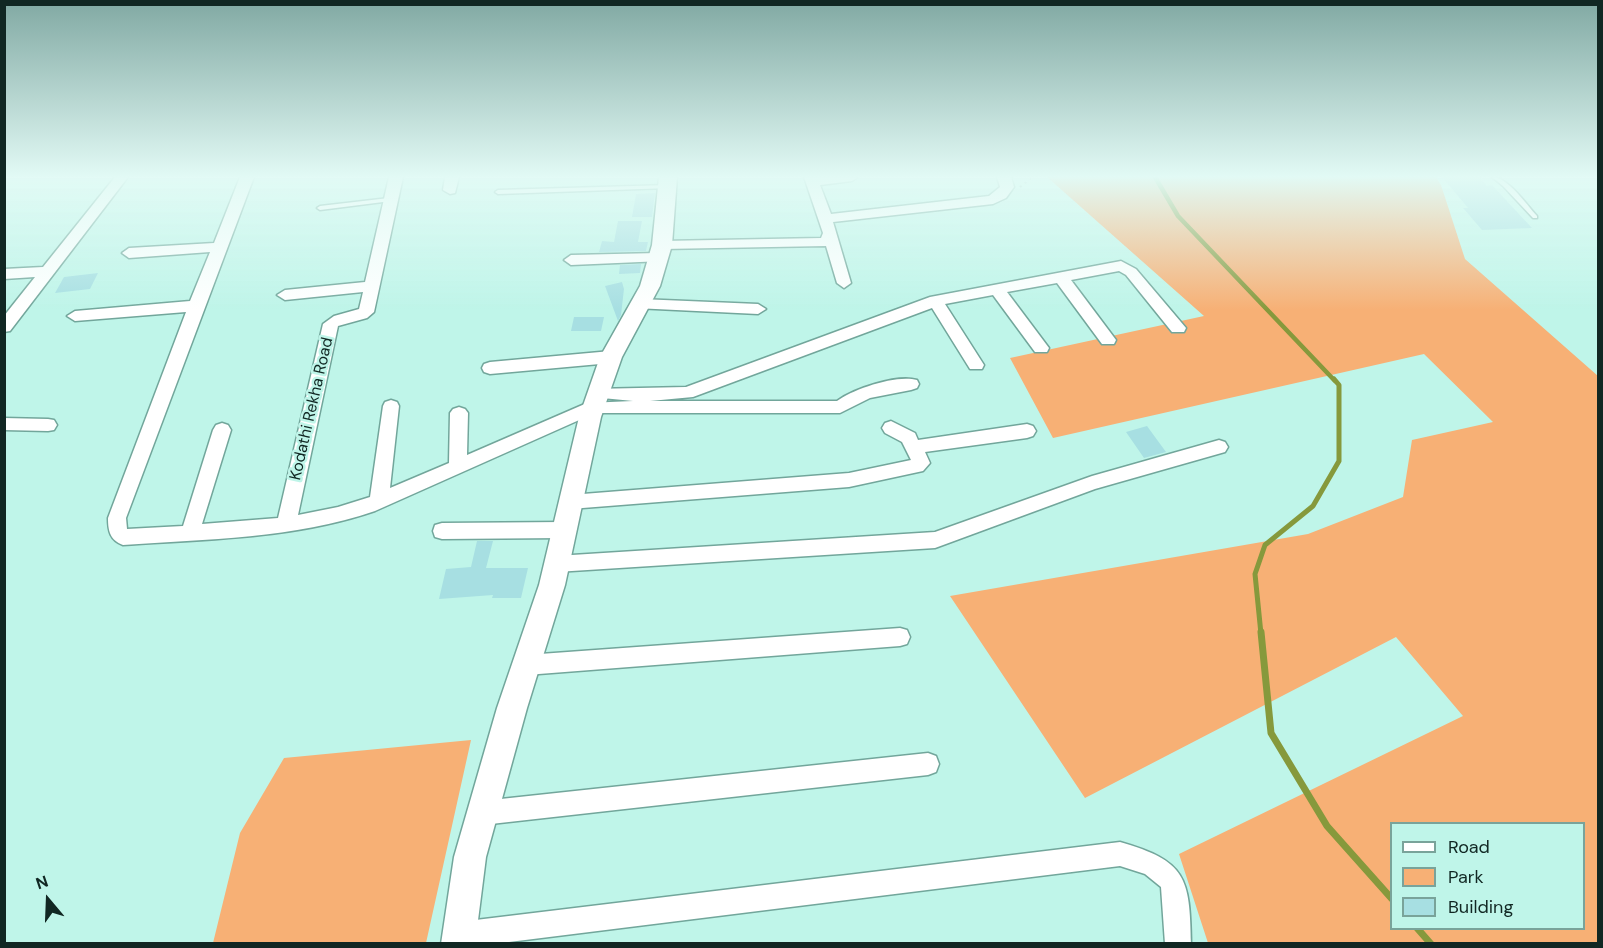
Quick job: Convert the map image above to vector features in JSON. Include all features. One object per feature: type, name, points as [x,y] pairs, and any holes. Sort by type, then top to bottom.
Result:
[{"type":"street","points":[[4,327],[88,221]]},
{"type":"street","points":[[231,221],[196,306],[117,518],[117,531],[123,537],[286,525],[338,516],[379,501],[458,466],[595,400],[687,393],[935,301],[1121,266],[1127,267],[1178,327]]},
{"type":"street","name":"Kodathi Rekha Road","points":[[286,525],[332,324],[341,318],[359,316],[366,312],[385,221]]},
{"type":"street","points":[[663,221],[660,251],[650,286],[611,357],[595,400],[556,564],[470,857],[458,939],[1120,854],[1149,862],[1170,879],[1178,913],[1178,944]]},
{"type":"street","points":[[827,221],[844,283]]},
{"type":"street","points":[[571,260],[660,251],[824,242],[830,238]]},
{"type":"street","points":[[129,254],[221,247]]},
{"type":"street","points":[[4,274],[48,272]]},
{"type":"street","points":[[1061,278],[1108,339]]},
{"type":"street","points":[[285,295],[371,286]]},
{"type":"street","points":[[997,289],[1041,348]]},
{"type":"street","points":[[935,301],[976,365]]},
{"type":"street","points":[[640,304],[758,309]]},
{"type":"street","points":[[75,315],[196,306]]},
{"type":"street","points":[[490,368],[611,357]]},
{"type":"street","points":[[595,400],[840,407],[852,397],[864,393],[911,384]]},
{"type":"street","points":[[379,501],[391,406]]},
{"type":"street","points":[[458,466],[459,413]]},
{"type":"street","points":[[4,424],[48,425]]},
{"type":"street","points":[[570,502],[849,480],[917,466],[921,463],[909,438],[891,428]]},
{"type":"street","points":[[190,532],[222,430]]},
{"type":"street","points":[[914,447],[1027,430]]},
{"type":"street","points":[[556,564],[935,540],[1092,483],[1219,447]]},
{"type":"street","points":[[442,531],[564,530]]},
{"type":"street","points":[[526,665],[900,637]]},
{"type":"street","points":[[482,813],[928,764]]},
{"type":"green space","points":[[1097,221],[1453,221],[1465,259],[1598,376],[1598,943],[1208,943],[1179,854],[1463,716],[1396,637],[1085,798],[950,596],[1308,534],[1403,497],[1412,440],[1493,422],[1424,354],[1053,438],[1010,358],[1204,316]]},
{"type":"green space","points":[[471,740],[426,943],[213,943],[240,833],[284,758]]},
{"type":"building","points":[[618,221],[642,221],[638,242],[648,242],[646,251],[599,252],[602,241],[614,242]]},
{"type":"building","points":[[1474,221],[1526,221],[1532,228],[1482,230]]},
{"type":"building","points":[[641,264],[640,273],[619,274],[620,265]]},
{"type":"building","points":[[98,273],[90,289],[55,293],[64,277]]},
{"type":"building","points":[[622,282],[624,289],[621,315],[618,321],[605,286]]},
{"type":"building","points":[[574,317],[604,317],[601,331],[571,331]]},
{"type":"building","points":[[1147,426],[1166,452],[1144,458],[1126,432]]},
{"type":"building","points":[[477,541],[493,541],[486,568],[528,568],[521,598],[492,598],[493,595],[439,599],[446,569],[471,567]]},
{"type":"waterway","points":[[1183,221],[1335,381]]},
{"type":"waterway","points":[[1261,634],[1255,574],[1265,545],[1313,506],[1339,461],[1339,385],[1334,379]]},
{"type":"waterway","points":[[1261,632],[1271,733],[1327,826],[1390,897]]},
{"type":"waterway","points":[[1419,930],[1431,944]]}]
